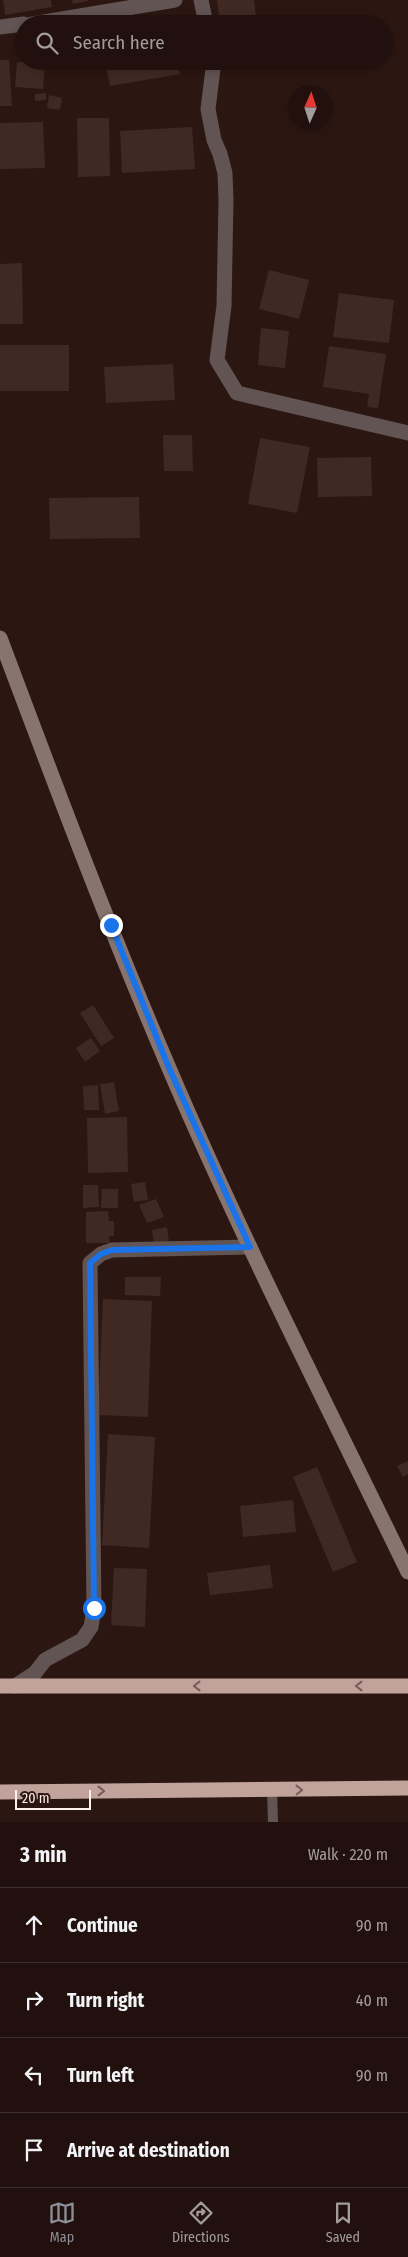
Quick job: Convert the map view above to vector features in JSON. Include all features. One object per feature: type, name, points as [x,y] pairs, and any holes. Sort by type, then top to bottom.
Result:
[{"type":"highway","points":[[7,1686],[408,1686]]},
{"type":"highway","points":[[0,1792],[408,1788]]},
{"type":"street","points":[[86,15],[175,0]]},
{"type":"street","points":[[201,0],[204,15]]},
{"type":"street","points":[[0,26],[15,25]]},
{"type":"street","points":[[213,70],[208,109],[224,173],[226,200],[224,306],[217,360],[236,394],[408,433]]},
{"type":"street","points":[[0,638],[111,925],[169,1068],[250,1247],[408,1572]]},
{"type":"street","points":[[7,1686],[35,1672],[45,1660],[82,1640],[91,1627],[94,1608],[90,1263],[101,1254],[112,1250],[250,1247]]},
{"type":"lane","points":[[272,1790],[272,1822]]},
{"type":"building","points":[[3,0],[51,0],[52,7],[5,15]]},
{"type":"building","points":[[72,0],[88,0],[88,1],[73,4]]},
{"type":"building","points":[[217,0],[254,0],[256,15],[219,15]]},
{"type":"building","points":[[0,60],[9,60],[12,106],[0,106]]},
{"type":"building","points":[[16,70],[45,70],[43,89],[15,87]]},
{"type":"building","points":[[107,70],[179,70],[180,74],[110,86]]},
{"type":"building","points":[[46,93],[46,100],[35,101],[35,94]]},
{"type":"building","points":[[49,95],[62,98],[60,110],[47,108]]},
{"type":"building","points":[[77,118],[109,118],[110,176],[78,177]]},
{"type":"building","points":[[43,122],[45,168],[0,169],[0,123]]},
{"type":"building","points":[[192,127],[195,169],[122,173],[120,131]]},
{"type":"building","points":[[22,263],[23,324],[0,324],[0,264]]},
{"type":"building","points":[[269,270],[309,280],[299,319],[259,309]]},
{"type":"building","points":[[339,293],[394,300],[389,343],[333,337]]},
{"type":"building","points":[[261,328],[289,331],[285,368],[258,365]]},
{"type":"building","points":[[0,345],[69,345],[69,391],[0,391]]},
{"type":"building","points":[[329,346],[386,354],[378,408],[367,407],[369,394],[323,387]]},
{"type":"building","points":[[173,364],[175,400],[106,403],[104,367]]},
{"type":"building","points":[[163,435],[192,435],[193,471],[164,471]]},
{"type":"building","points":[[260,438],[310,447],[297,513],[248,504]]},
{"type":"building","points":[[371,457],[372,496],[318,497],[317,458]]},
{"type":"building","points":[[139,497],[140,538],[50,539],[49,498]]},
{"type":"building","points":[[93,1005],[114,1038],[101,1046],[80,1013]]},
{"type":"building","points":[[91,1038],[100,1051],[85,1062],[76,1048]]},
{"type":"building","points":[[114,1082],[119,1111],[105,1114],[100,1084]]},
{"type":"building","points":[[98,1085],[99,1110],[84,1110],[83,1086]]},
{"type":"building","points":[[127,1117],[128,1172],[88,1173],[87,1118]]},
{"type":"building","points":[[145,1182],[148,1200],[134,1202],[131,1184]]},
{"type":"building","points":[[83,1185],[98,1185],[99,1207],[83,1208]]},
{"type":"building","points":[[102,1189],[118,1189],[118,1208],[101,1208]]},
{"type":"building","points":[[156,1199],[164,1217],[147,1223],[139,1205]]},
{"type":"building","points":[[108,1211],[109,1221],[114,1221],[114,1236],[109,1236],[110,1243],[86,1243],[86,1212]]},
{"type":"building","points":[[167,1227],[169,1242],[154,1244],[152,1230]]},
{"type":"building","points":[[125,1277],[161,1277],[160,1296],[125,1295]]},
{"type":"building","points":[[103,1299],[152,1301],[148,1417],[98,1415]]},
{"type":"building","points":[[108,1434],[155,1437],[149,1548],[102,1545]]},
{"type":"building","points":[[408,1461],[408,1474],[403,1477],[397,1466]]},
{"type":"building","points":[[317,1467],[357,1562],[333,1572],[293,1477]]},
{"type":"building","points":[[293,1500],[296,1532],[243,1537],[240,1506]]},
{"type":"building","points":[[270,1565],[273,1588],[210,1595],[207,1573]]},
{"type":"building","points":[[114,1568],[147,1569],[145,1627],[111,1625]]},
{"type":"route","points":[[94,1608],[90,1263],[101,1254],[112,1250],[250,1247],[169,1068],[111,925]]}]
